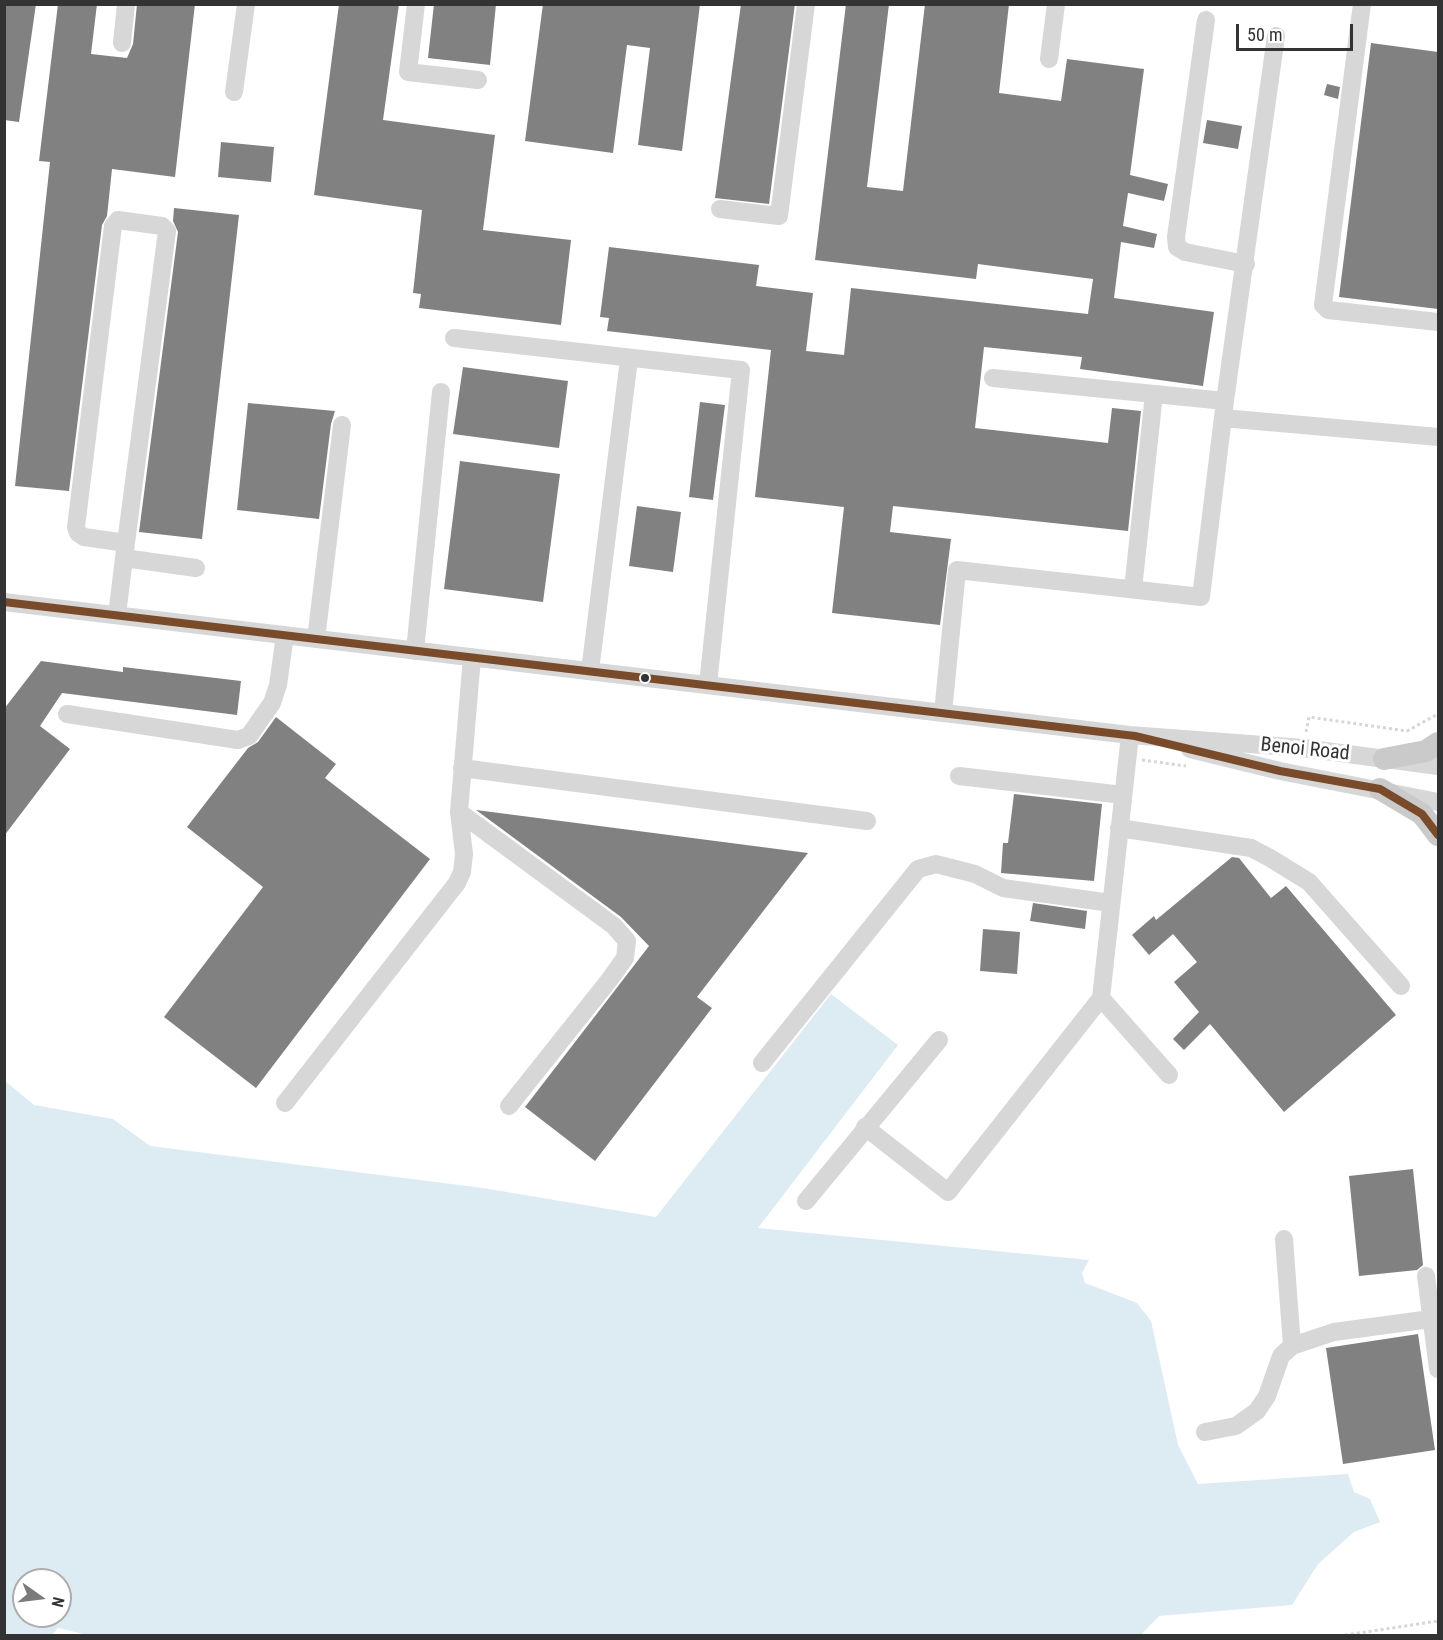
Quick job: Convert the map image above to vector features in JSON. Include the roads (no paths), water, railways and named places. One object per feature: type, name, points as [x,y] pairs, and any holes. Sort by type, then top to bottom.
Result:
[{"type":"main road","points":[[1384,759],[1426,751],[1438,743]]},
{"type":"main road","points":[[1380,789],[1422,814],[1438,836]]},
{"type":"street","points":[[122,43],[126,4]]},
{"type":"street","points":[[234,92],[246,4]]},
{"type":"street","points":[[416,4],[408,72],[478,80]]},
{"type":"street","points":[[720,209],[779,216],[806,4]]},
{"type":"street","points":[[1049,59],[1056,4]]},
{"type":"street","points":[[1362,4],[1323,305],[1328,310],[1438,322]]},
{"type":"street","points":[[1206,20],[1176,237],[1177,247],[1185,252],[1246,264]]},
{"type":"street","points":[[944,713],[957,570],[1201,597],[1224,410],[1276,36]]},
{"type":"street","points":[[117,615],[125,550],[167,231],[162,226],[118,220],[113,226],[76,527],[78,533],[84,537],[125,550],[196,568]]},
{"type":"street","points":[[454,338],[741,370],[708,685]]},
{"type":"street","points":[[590,671],[629,359]]},
{"type":"street","points":[[993,378],[1154,394],[1224,410],[1438,436]]},
{"type":"street","points":[[415,651],[441,392]]},
{"type":"street","points":[[1132,590],[1154,394]]},
{"type":"street","points":[[316,639],[342,425]]},
{"type":"street","name":"Benoi Road","points":[[4,602],[1133,736],[1303,748],[1438,766]]},
{"type":"street","points":[[67,714],[238,740],[249,736],[272,703],[278,685],[285,635]]},
{"type":"street","points":[[285,1103],[457,883],[464,854],[459,812],[472,657]]},
{"type":"street","points":[[865,1127],[948,1191],[1101,998],[1123,795],[1133,736]]},
{"type":"street","name":"Benoi Road","points":[[1133,736],[1280,771],[1438,802]]},
{"type":"street","points":[[462,768],[867,821]]},
{"type":"street","points":[[959,776],[1123,795]]},
{"type":"street","points":[[459,812],[614,926],[627,941],[625,958],[610,979],[509,1106]]},
{"type":"street","points":[[1119,828],[1251,848],[1270,858],[1310,882],[1401,986]]},
{"type":"street","points":[[762,1063],[918,869],[936,864],[967,871],[1003,888],[1111,903]]},
{"type":"street","points":[[1101,998],[1169,1075]]},
{"type":"street","points":[[806,1201],[939,1040]]},
{"type":"street","points":[[1284,1239],[1292,1346]]},
{"type":"street","points":[[1426,1276],[1435,1319],[1438,1369]]},
{"type":"street","points":[[1205,1432],[1236,1426],[1257,1411],[1267,1396],[1281,1356],[1292,1346],[1334,1332],[1435,1319]]}]
